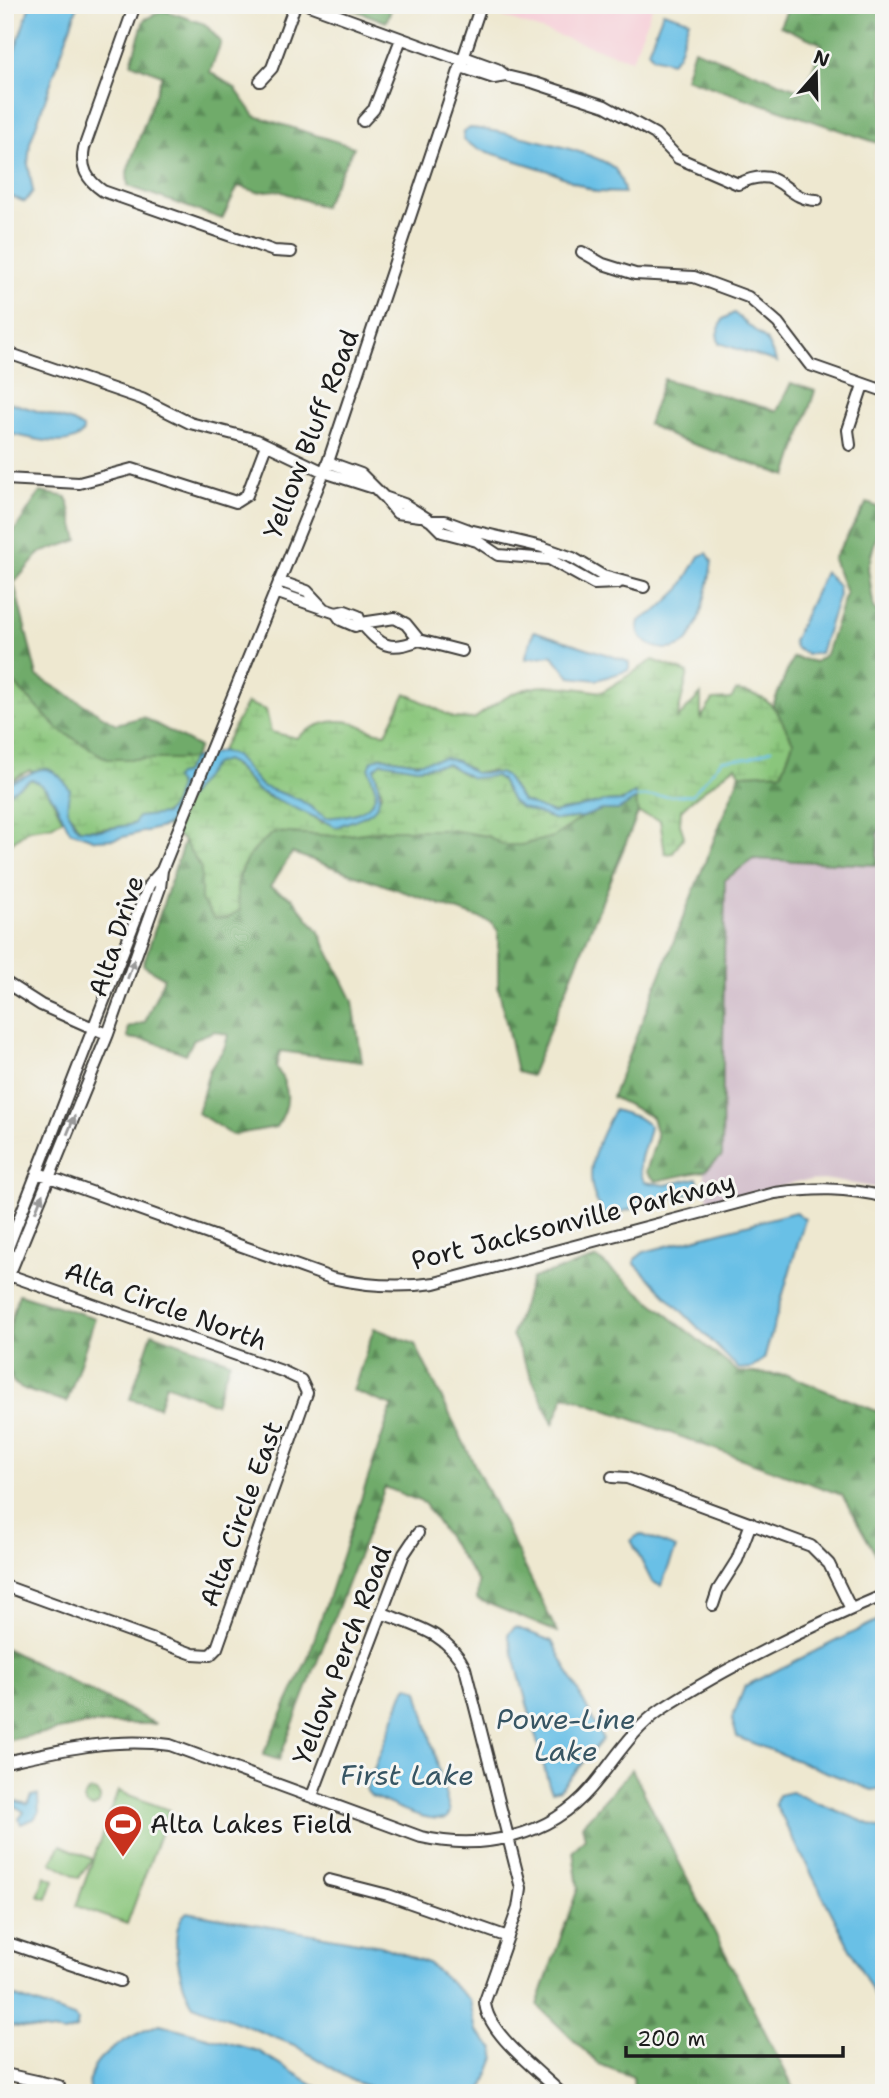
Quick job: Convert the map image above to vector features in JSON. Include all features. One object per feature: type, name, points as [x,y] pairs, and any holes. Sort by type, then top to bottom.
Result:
[{"type":"street","points":[[135,5],[84,148],[83,167],[86,175],[103,191],[274,250],[291,252]]},
{"type":"street","points":[[260,80],[272,68],[295,5]]},
{"type":"street","points":[[309,5],[462,62],[497,68],[506,76],[606,106],[655,134],[678,158],[722,178],[738,184],[754,176],[764,176],[807,200],[817,200]]},
{"type":"street","name":"Yellow Bluff Road","points":[[162,870],[326,467],[481,5]]},
{"type":"street","points":[[363,121],[374,109],[401,39]]},
{"type":"street","points":[[582,252],[603,264],[635,274],[694,277],[740,293],[768,312],[810,365],[884,391]]},
{"type":"street","points":[[5,352],[142,399],[190,423],[236,432],[326,467],[372,487],[384,497],[404,504],[431,521],[442,532],[477,541],[498,555],[549,559],[594,584],[621,583]]},
{"type":"street","points":[[850,445],[848,430],[863,385]]},
{"type":"street","points":[[5,479],[79,483],[132,469],[236,502],[247,495],[266,445]]},
{"type":"street","points":[[431,521],[445,521],[469,530],[542,547],[573,558],[593,572],[621,583],[644,587]]},
{"type":"street","points":[[277,586],[305,597],[323,608],[358,616],[361,623],[387,646],[396,647],[419,640],[462,651]]},
{"type":"street","points":[[361,623],[395,618],[407,624],[419,640]]},
{"type":"street","name":"Alta Drive","points":[[7,1280],[149,885],[162,870]]},
{"type":"street","name":"Alta Drive","points":[[5,1255],[107,1034],[160,888],[162,870]]},
{"type":"street","points":[[5,982],[41,1005],[107,1034]]},
{"type":"street","name":"Port Jacksonville Parkway","points":[[44,1175],[331,1278],[361,1285],[401,1288],[435,1283],[775,1193],[821,1187],[856,1190],[884,1197]]},
{"type":"street","name":"Alta Circle North","points":[[7,1280],[282,1371],[306,1385]]},
{"type":"street","name":"Alta Circle East","points":[[5,1586],[193,1654],[210,1655],[217,1648],[305,1402],[306,1385]]},
{"type":"street","points":[[612,1477],[627,1478],[801,1541],[818,1551],[829,1564],[851,1609]]},
{"type":"street","points":[[713,1605],[718,1590],[737,1560],[751,1523]]},
{"type":"street","name":"Yellow Perch Road","points":[[312,1796],[404,1554],[418,1533]]},
{"type":"street","points":[[5,1762],[78,1746],[144,1741],[170,1745],[433,1839],[480,1842],[509,1838],[548,1822],[579,1801],[639,1727],[658,1712],[707,1682],[884,1595]]},
{"type":"street","points":[[382,1613],[432,1632],[452,1647],[459,1657],[521,1888],[518,1908],[485,2001],[488,2018],[561,2093]]},
{"type":"street","points":[[330,1880],[388,1895],[508,1937]]},
{"type":"street","points":[[5,1942],[120,1981]]},
{"type":"street","points":[[5,2074],[59,2086]]},
{"type":"shaded area","points":[[493,5],[653,5],[632,60],[490,13]]},
{"type":"shaded area","points":[[884,826],[884,1189],[830,1180],[800,1181],[708,1203],[704,1171],[722,1155],[725,880],[753,859],[877,865],[878,832]]},
{"type":"green space","points":[[341,5],[393,5],[386,22]]},
{"type":"green space","points":[[789,5],[884,5],[884,145],[685,78],[694,49],[804,92],[822,44],[780,26]]},
{"type":"green space","points":[[163,10],[205,24],[221,42],[210,72],[235,88],[255,116],[354,147],[323,207],[277,190],[257,192],[238,186],[222,219],[128,186],[127,172],[162,75],[131,63],[144,20]]},
{"type":"green space","points":[[664,379],[777,411],[791,383],[815,391],[787,476],[675,438],[648,424]]},
{"type":"green space","points":[[40,492],[67,497],[78,540],[40,553],[14,583],[37,676],[116,724],[143,717],[199,747],[193,759],[107,759],[58,729],[5,674],[5,532],[13,533]]},
{"type":"green space","points":[[867,503],[883,509],[868,568],[874,609],[884,617],[884,826],[878,832],[877,865],[753,859],[725,880],[722,1156],[704,1171],[656,1181],[646,1172],[657,1136],[652,1117],[612,1097],[740,774],[782,772],[793,742],[773,705],[793,657],[815,662],[826,654],[846,593],[833,559]]},
{"type":"green space","points":[[653,660],[688,673],[677,719],[701,694],[701,718],[713,700],[731,699],[736,691],[749,693],[759,696],[773,707],[793,742],[782,772],[740,774],[736,766],[685,806],[681,810],[680,824],[684,836],[673,853],[665,854],[660,820],[638,813],[635,793],[623,801],[603,802],[553,813],[522,801],[505,776],[491,771],[474,773],[457,762],[444,760],[414,762],[380,757],[369,769],[376,791],[370,805],[357,813],[326,818],[300,800],[261,786],[235,756],[221,751],[247,703],[266,710],[271,732],[296,738],[316,726],[338,721],[386,733],[406,693],[454,718],[474,719],[507,697],[534,687],[563,687],[602,692]]},
{"type":"green space","points":[[5,674],[58,729],[107,759],[193,759],[173,805],[167,812],[144,822],[79,829],[65,806],[30,770],[5,783]]},
{"type":"green space","points":[[225,759],[264,795],[306,812],[321,823],[367,815],[382,793],[374,769],[382,762],[417,768],[447,764],[467,776],[495,776],[501,780],[512,801],[556,820],[583,817],[553,837],[521,845],[503,845],[488,836],[450,830],[388,830],[340,836],[274,832],[256,848],[239,875],[237,897],[240,910],[227,918],[214,918],[201,900],[201,868],[184,841],[166,826],[214,763]]},
{"type":"green space","points":[[31,779],[47,791],[63,819],[51,826],[29,829],[5,848],[5,795]]},
{"type":"green space","points":[[636,799],[638,813],[531,1076],[517,1072],[498,986],[498,931],[491,922],[292,853],[270,887],[292,898],[318,930],[353,1001],[362,1062],[280,1051],[276,1067],[284,1082],[287,1097],[281,1119],[276,1127],[232,1135],[198,1113],[209,1071],[225,1047],[228,1035],[215,1031],[194,1039],[186,1054],[151,1041],[128,1038],[128,1028],[145,1022],[164,978],[143,965],[184,841],[201,868],[201,900],[234,891],[249,853],[274,832],[340,836],[388,830],[450,830],[488,836],[504,845],[553,837],[583,817],[601,810],[618,810]]},
{"type":"green space","points":[[597,1258],[738,1372],[787,1375],[884,1414],[884,1569],[842,1495],[565,1395],[553,1424],[512,1335],[532,1278]]},
{"type":"green space","points":[[19,1294],[95,1318],[67,1402],[25,1389],[14,1383],[10,1375],[8,1340]]},
{"type":"green space","points":[[374,1328],[415,1344],[557,1632],[477,1599],[478,1582],[424,1503],[385,1487],[279,1760],[263,1755],[308,1658],[392,1406],[353,1391]]},
{"type":"green space","points":[[152,1333],[230,1361],[215,1404],[166,1384],[159,1407],[130,1399]]},
{"type":"green space","points":[[5,1648],[156,1724],[88,1724],[5,1741]]},
{"type":"green space","points":[[632,1769],[796,2093],[634,2093],[633,2077],[598,2064],[537,2005],[578,1888],[573,1851],[585,1838],[582,1825]]},
{"type":"green space","points":[[92,1791],[100,1799],[92,1807],[84,1799]]},
{"type":"green space","name":"Alta Lakes Field","points":[[118,1791],[169,1810],[127,1924],[76,1906]]},
{"type":"green space","points":[[61,1845],[92,1859],[79,1878],[51,1862]]},
{"type":"green space","points":[[45,1876],[54,1880],[47,1899],[38,1896]]},
{"type":"water","points":[[30,5],[78,5],[30,143],[28,164],[33,191],[25,202],[5,194],[5,80]]},
{"type":"water","points":[[663,12],[689,20],[678,55],[671,62],[653,57],[648,51]]},
{"type":"water","points":[[470,128],[523,137],[589,155],[615,169],[624,193],[596,192],[549,171],[478,149],[463,140],[464,132]]},
{"type":"water","points":[[734,313],[766,340],[777,362],[719,343],[717,334],[723,319]]},
{"type":"water","points":[[5,401],[73,422],[83,428],[83,432],[76,438],[57,442],[5,433]]},
{"type":"water","points":[[707,553],[712,561],[709,580],[699,617],[690,637],[685,643],[670,649],[661,649],[646,642],[638,629],[639,621],[658,610],[680,589],[699,556]]},
{"type":"water","points":[[825,572],[838,586],[839,595],[820,653],[807,654],[795,648],[793,641]]},
{"type":"water","points":[[534,631],[624,660],[629,663],[629,670],[597,680],[570,677],[552,655],[525,659]]},
{"type":"water","points":[[221,751],[235,756],[261,786],[300,800],[326,818],[357,813],[370,805],[376,791],[369,769],[372,761],[380,757],[417,763],[444,758],[457,761],[474,773],[499,773],[505,776],[522,801],[553,813],[603,802],[623,801],[635,793],[636,799],[618,810],[601,810],[583,817],[556,820],[520,807],[512,801],[501,780],[495,776],[472,778],[447,764],[417,768],[382,762],[374,769],[379,795],[374,809],[360,818],[336,827],[258,791],[235,765],[225,760],[214,764],[166,826],[115,839],[96,840],[70,831],[50,794],[31,779],[5,795],[5,783],[45,769],[53,771],[70,790],[68,811],[79,829],[102,830],[134,824],[138,817],[165,814],[173,805],[179,786],[174,779],[177,775],[183,774],[193,759]]},
{"type":"water","points":[[614,1110],[637,1117],[650,1126],[640,1161],[641,1175],[645,1182],[665,1185],[697,1178],[701,1190],[606,1216],[597,1203],[591,1176],[596,1149]]},
{"type":"water","points":[[795,1212],[805,1219],[764,1359],[752,1368],[739,1369],[635,1264],[635,1259],[644,1252]]},
{"type":"water","points":[[640,1534],[676,1548],[661,1586],[652,1582],[631,1540]]},
{"type":"water","points":[[884,1617],[884,1788],[872,1790],[737,1737],[732,1719],[745,1686]]},
{"type":"water","name":"Powe-Line Lake","points":[[515,1627],[552,1641],[603,1739],[560,1789],[552,1791],[549,1785],[508,1634]]},
{"type":"water","name":"First Lake","points":[[409,1686],[418,1691],[450,1812],[447,1818],[429,1818],[409,1812],[371,1796],[366,1790],[405,1689]]},
{"type":"water","points":[[791,1792],[884,1830],[884,2014],[775,1804],[778,1795]]},
{"type":"water","points":[[38,1795],[39,1812],[34,1819],[21,1824],[19,1819],[24,1812],[14,1805],[15,1801],[28,1804],[32,1796]]},
{"type":"water","points":[[187,1912],[381,1946],[428,1963],[470,2000],[476,2031],[494,2049],[495,2058],[481,2093],[387,2093],[353,2081],[294,2045],[193,2005],[180,1971],[176,1944],[177,1931]]},
{"type":"water","points":[[10,1995],[74,2017],[78,2021],[76,2029],[65,2033],[5,2025],[5,1999]]},
{"type":"water","points":[[160,2024],[258,2051],[327,2093],[91,2093],[89,2080],[101,2058],[124,2041]]},
{"type":"waterway","points":[[634,797],[692,795],[722,760],[749,758],[772,749]]},
{"type":"place","name":"Alta Lakes Field","points":[[123,1858]]}]
